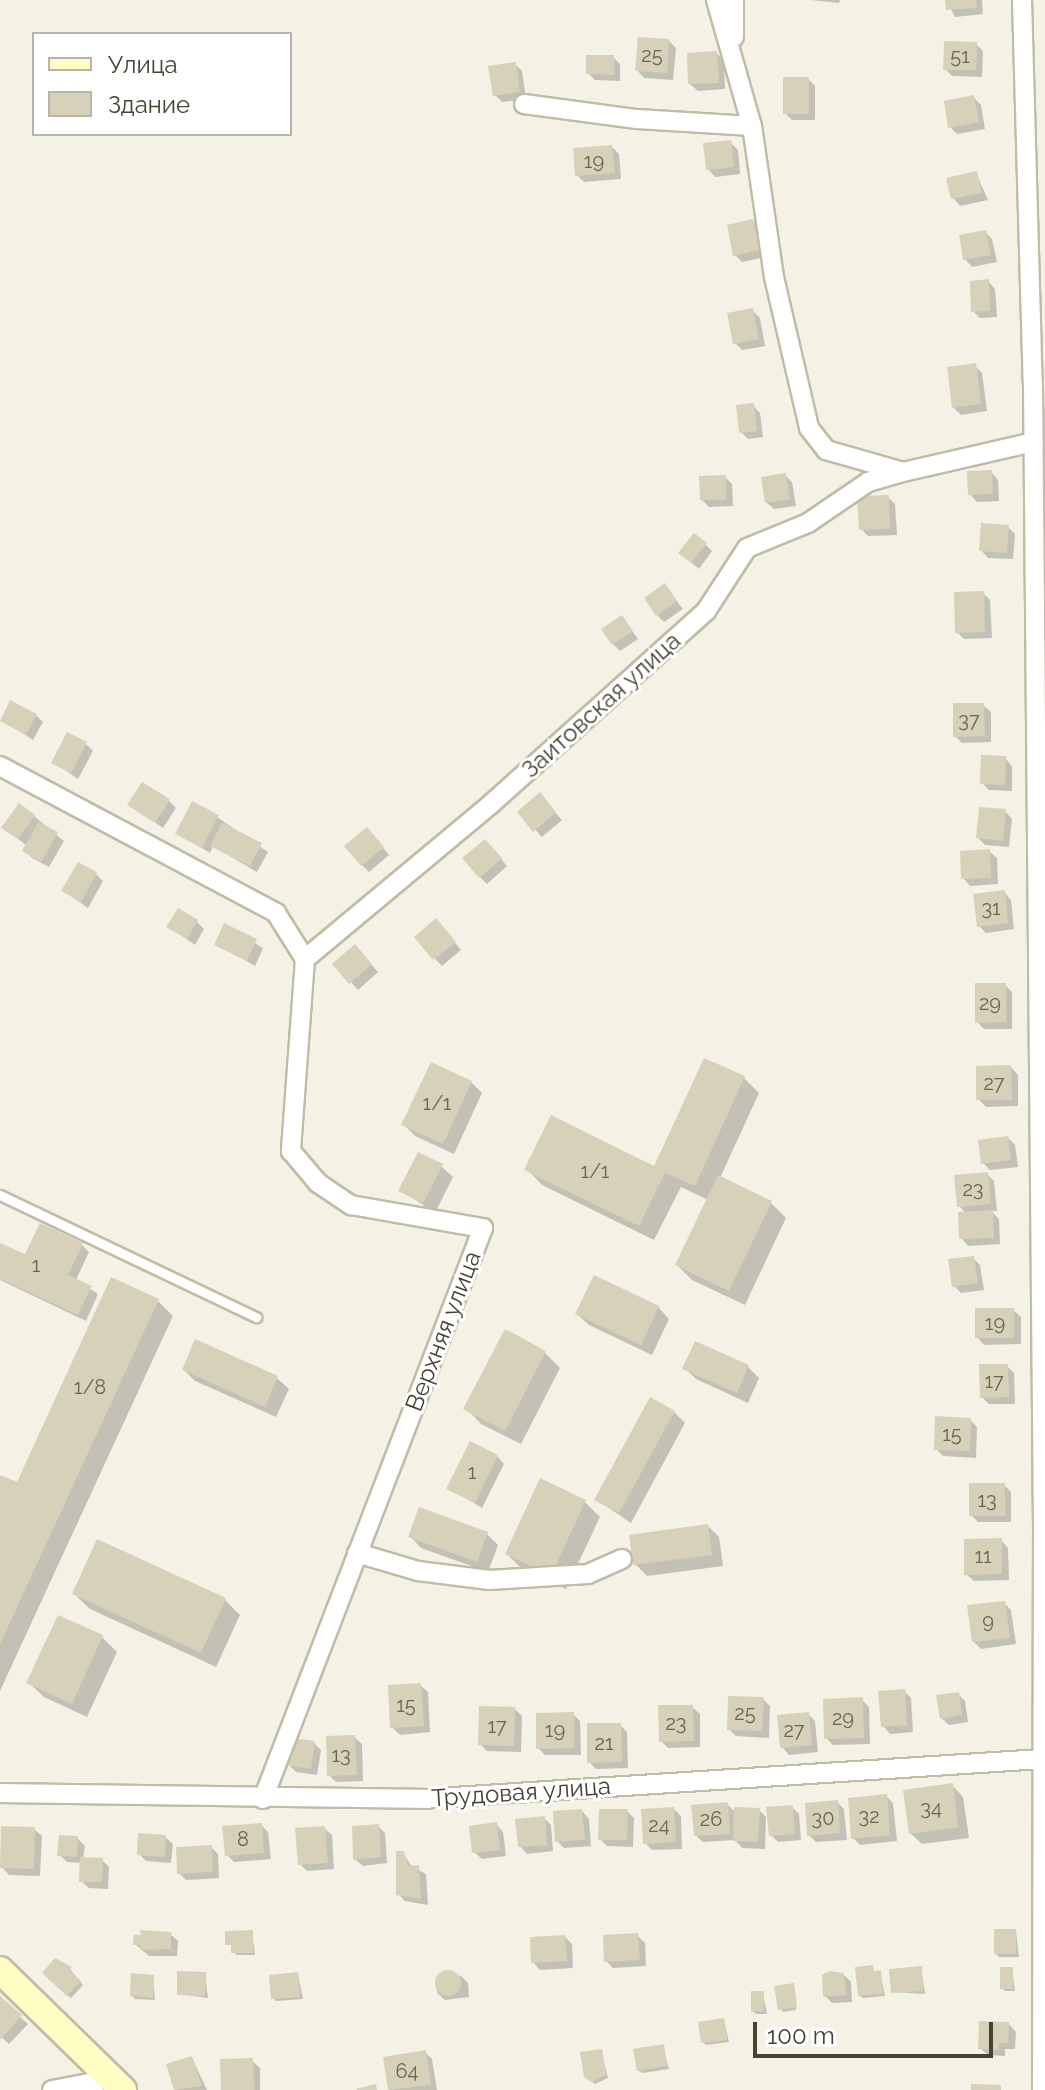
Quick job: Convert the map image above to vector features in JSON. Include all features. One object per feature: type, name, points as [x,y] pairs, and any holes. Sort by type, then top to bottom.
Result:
[{"type":"main road","points":[[0,1970],[117,2084]]},
{"type":"street","name":"Заитовская улица","points":[[716,0],[734,51],[752,126],[774,277],[809,428],[826,450],[903,472]]},
{"type":"street","points":[[734,0],[734,51]]},
{"type":"street","points":[[1022,0],[1039,381],[1034,442],[1044,1522],[1041,1759],[1045,2077],[1042,2090]]},
{"type":"street","points":[[524,104],[637,119],[752,126]]},
{"type":"street","name":"Заитовская улица","points":[[305,959],[491,804],[706,611],[747,548],[808,523],[868,482],[1034,442]]},
{"type":"street","points":[[0,766],[276,913],[305,959]]},
{"type":"street","name":"Верхняя улица","points":[[263,1799],[483,1228],[351,1205],[318,1183],[291,1151],[305,959]]},
{"type":"street","points":[[357,1553],[418,1571],[489,1580],[588,1574],[622,1559]]},
{"type":"street","name":"Трудовая улица","points":[[0,1793],[423,1799],[1041,1759]]},
{"type":"street","points":[[52,2090],[117,2084]]},
{"type":"lane","points":[[0,1195],[256,1317]]},
{"type":"building","points":[[945,0],[976,0],[977,8],[946,10]]},
{"type":"building","points":[[638,37],[669,39],[667,73],[635,71]]},
{"type":"building","points":[[944,41],[977,42],[976,70],[943,70]]},
{"type":"building","points":[[717,51],[719,83],[688,84],[687,53]]},
{"type":"building","points":[[586,55],[614,55],[614,75],[586,74]]},
{"type":"building","points":[[516,62],[520,92],[493,96],[488,66]]},
{"type":"building","points":[[783,77],[809,77],[809,114],[783,114]]},
{"type":"building","points":[[974,95],[979,122],[948,128],[944,101]]},
{"type":"building","points":[[731,140],[734,167],[706,170],[703,143]]},
{"type":"building","points":[[612,145],[615,173],[575,176],[573,148]]},
{"type":"building","points":[[977,171],[982,193],[951,199],[946,178]]},
{"type":"building","points":[[753,219],[760,250],[733,256],[727,225]]},
{"type":"building","points":[[986,230],[991,255],[963,260],[959,235]]},
{"type":"building","points":[[989,279],[990,311],[971,312],[970,281]]},
{"type":"building","points":[[753,308],[759,339],[733,344],[727,313]]},
{"type":"building","points":[[976,363],[981,404],[952,408],[947,367]]},
{"type":"building","points":[[754,403],[757,431],[739,433],[736,405]]},
{"type":"building","points":[[992,470],[993,494],[968,495],[967,471]]},
{"type":"building","points":[[786,473],[790,499],[765,503],[761,477]]},
{"type":"building","points":[[726,475],[726,500],[700,500],[699,476]]},
{"type":"building","points":[[889,495],[890,529],[859,530],[857,496]]},
{"type":"building","points":[[981,523],[1009,525],[1007,553],[979,551]]},
{"type":"building","points":[[694,533],[707,543],[691,563],[678,553]]},
{"type":"building","points":[[665,583],[677,601],[656,616],[644,598]]},
{"type":"building","points":[[984,591],[985,632],[955,633],[954,592]]},
{"type":"building","points":[[622,615],[633,631],[612,645],[601,629]]},
{"type":"building","points":[[10,700],[37,714],[26,735],[0,721]]},
{"type":"building","points":[[953,703],[984,703],[985,736],[953,737]]},
{"type":"building","points":[[67,732],[87,742],[71,773],[51,763]]},
{"type":"building","points":[[981,755],[1006,756],[1005,785],[980,784]]},
{"type":"building","points":[[142,782],[170,799],[155,823],[127,805]]},
{"type":"building","points":[[540,792],[556,812],[533,832],[517,812]]},
{"type":"building","points":[[192,801],[219,815],[202,848],[175,834]]},
{"type":"building","points":[[19,803],[35,815],[18,839],[1,828]]},
{"type":"building","points":[[979,807],[1006,809],[1003,841],[976,838]]},
{"type":"building","points":[[38,822],[58,832],[41,862],[22,851]]},
{"type":"building","points":[[222,823],[262,843],[250,866],[210,846]]},
{"type":"building","points":[[367,827],[384,847],[361,866],[344,846]]},
{"type":"building","points":[[485,839],[502,858],[479,878],[462,858]]},
{"type":"building","points":[[990,849],[991,878],[961,879],[960,851]]},
{"type":"building","points":[[78,862],[97,872],[81,902],[61,891]]},
{"type":"building","points":[[1005,890],[1008,923],[977,927],[973,894]]},
{"type":"building","points":[[178,908],[198,920],[187,939],[166,927]]},
{"type":"building","points":[[436,918],[456,942],[433,960],[414,937]]},
{"type":"building","points":[[224,923],[257,939],[247,961],[214,945]]},
{"type":"building","points":[[355,944],[372,964],[349,984],[332,964]]},
{"type":"building","points":[[975,983],[1006,983],[1006,1022],[975,1023]]},
{"type":"building","points":[[704,1058],[745,1076],[695,1186],[665,1173],[639,1226],[524,1170],[551,1115],[654,1166]]},
{"type":"building","points":[[431,1062],[472,1081],[443,1144],[401,1125]]},
{"type":"building","points":[[1011,1065],[1012,1100],[976,1100],[976,1066]]},
{"type":"building","points":[[1008,1136],[1011,1160],[981,1164],[978,1140]]},
{"type":"building","points":[[418,1152],[443,1164],[423,1203],[398,1191]]},
{"type":"building","points":[[988,1172],[991,1204],[957,1207],[954,1175]]},
{"type":"building","points":[[718,1175],[772,1201],[729,1291],[675,1265]]},
{"type":"building","points":[[993,1210],[994,1238],[959,1239],[958,1212]]},
{"type":"building","points":[[40,1223],[83,1243],[68,1275],[92,1286],[78,1315],[0,1279],[0,1243],[25,1254]]},
{"type":"building","points":[[974,1256],[978,1283],[952,1287],[948,1259]]},
{"type":"building","points":[[594,1275],[659,1306],[641,1345],[575,1314]]},
{"type":"building","points":[[111,1277],[159,1299],[0,1644],[0,1475],[17,1482]]},
{"type":"building","points":[[975,1308],[1014,1308],[1014,1338],[975,1338]]},
{"type":"building","points":[[505,1329],[546,1351],[505,1431],[463,1409]]},
{"type":"building","points":[[195,1339],[278,1376],[265,1407],[182,1370]]},
{"type":"building","points":[[695,1341],[749,1365],[737,1393],[682,1369]]},
{"type":"building","points":[[979,1364],[1008,1364],[1009,1397],[980,1398]]},
{"type":"building","points":[[650,1397],[675,1411],[619,1513],[594,1500]]},
{"type":"building","points":[[935,1416],[971,1418],[970,1451],[934,1450]]},
{"type":"building","points":[[470,1441],[498,1455],[475,1503],[446,1489]]},
{"type":"building","points":[[540,1478],[586,1500],[551,1575],[505,1554]]},
{"type":"building","points":[[969,1483],[1005,1483],[1005,1516],[969,1516]]},
{"type":"building","points":[[419,1507],[488,1532],[477,1562],[408,1537]]},
{"type":"building","points":[[708,1524],[712,1555],[633,1565],[629,1535]]},
{"type":"building","points":[[1002,1538],[1002,1574],[964,1575],[964,1539]]},
{"type":"building","points":[[97,1539],[226,1598],[201,1653],[72,1594]]},
{"type":"building","points":[[1005,1601],[1010,1638],[972,1642],[967,1605]]},
{"type":"building","points":[[58,1615],[103,1635],[72,1704],[26,1683]]},
{"type":"building","points":[[421,1683],[424,1726],[390,1728],[388,1685]]},
{"type":"building","points":[[905,1689],[907,1725],[881,1727],[878,1691]]},
{"type":"building","points":[[959,1692],[962,1715],[940,1719],[936,1695]]},
{"type":"building","points":[[728,1696],[764,1697],[762,1731],[727,1730]]},
{"type":"building","points":[[863,1697],[864,1738],[824,1739],[823,1699]]},
{"type":"building","points":[[658,1705],[693,1705],[694,1741],[659,1742]]},
{"type":"building","points":[[479,1706],[515,1707],[514,1746],[478,1745]]},
{"type":"building","points":[[574,1712],[574,1748],[536,1749],[536,1713]]},
{"type":"building","points":[[809,1712],[812,1745],[780,1748],[777,1715]]},
{"type":"building","points":[[587,1723],[621,1723],[622,1762],[587,1763]]},
{"type":"building","points":[[355,1735],[357,1775],[327,1776],[326,1736]]},
{"type":"building","points":[[291,1738],[315,1741],[311,1769],[286,1765]]},
{"type":"building","points":[[953,1783],[958,1827],[909,1834],[903,1790]]},
{"type":"building","points":[[887,1794],[890,1835],[851,1839],[848,1798]]},
{"type":"building","points":[[838,1800],[840,1833],[807,1836],[805,1803]]},
{"type":"building","points":[[728,1802],[730,1834],[694,1836],[691,1805]]},
{"type":"building","points":[[793,1805],[795,1834],[769,1836],[766,1807]]},
{"type":"building","points":[[674,1807],[676,1842],[643,1844],[641,1809]]},
{"type":"building","points":[[734,1807],[760,1808],[758,1842],[733,1841]]},
{"type":"building","points":[[582,1809],[585,1840],[555,1842],[553,1811]]},
{"type":"building","points":[[599,1809],[628,1809],[627,1840],[598,1840]]},
{"type":"building","points":[[545,1816],[547,1845],[518,1847],[515,1819]]},
{"type":"building","points":[[497,1822],[500,1850],[472,1853],[469,1826]]},
{"type":"building","points":[[262,1823],[264,1853],[225,1856],[222,1826]]},
{"type":"building","points":[[379,1824],[381,1857],[353,1860],[352,1826]]},
{"type":"building","points":[[1,1826],[35,1827],[34,1869],[0,1868]]},
{"type":"building","points":[[325,1826],[328,1863],[298,1865],[295,1828]]},
{"type":"building","points":[[138,1833],[166,1835],[165,1857],[137,1855]]},
{"type":"building","points":[[59,1835],[78,1836],[77,1857],[57,1856]]},
{"type":"building","points":[[212,1845],[213,1872],[177,1874],[176,1847]]},
{"type":"building","points":[[396,1851],[404,1851],[408,1866],[419,1865],[421,1899],[396,1895]]},
{"type":"building","points":[[80,1857],[103,1858],[102,1882],[79,1882]]},
{"type":"building","points":[[994,1929],[1016,1929],[1016,1954],[994,1954]]},
{"type":"building","points":[[140,1930],[171,1932],[171,1949],[140,1950],[140,1945],[133,1945],[134,1935],[141,1935]]},
{"type":"building","points":[[253,1930],[253,1953],[231,1953],[231,1945],[225,1945],[225,1931]]},
{"type":"building","points":[[638,1933],[640,1960],[604,1962],[603,1935]]},
{"type":"building","points":[[565,1935],[567,1961],[531,1963],[530,1937]]},
{"type":"building","points":[[55,1958],[72,1967],[69,1970],[81,1981],[67,1996],[42,1973]]},
{"type":"building","points":[[873,1965],[874,1971],[881,1970],[883,1994],[858,1996],[855,1967]]},
{"type":"building","points":[[922,1966],[923,1991],[891,1993],[889,1969]]},
{"type":"building","points":[[1000,1967],[1013,1967],[1013,1989],[1000,1989]]},
{"type":"building","points":[[448,1970],[457,1974],[461,1983],[457,1992],[448,1996],[439,1992],[435,1983],[439,1974]]},
{"type":"building","points":[[177,1971],[206,1972],[205,1996],[177,1995]]},
{"type":"building","points":[[830,1971],[844,1973],[846,1995],[823,1997],[822,1975]]},
{"type":"building","points":[[298,1972],[300,1997],[271,1999],[269,1975]]},
{"type":"building","points":[[131,1973],[154,1975],[153,1998],[130,1996]]},
{"type":"building","points":[[794,1983],[797,2007],[778,2010],[774,1986]]},
{"type":"building","points":[[751,1991],[764,1991],[764,2011],[751,2012]]},
{"type":"building","points":[[0,1996],[22,2015],[0,2040]]},
{"type":"building","points":[[724,2018],[727,2040],[701,2043],[698,2022]]},
{"type":"building","points":[[979,2021],[1009,2022],[1008,2043],[999,2043],[999,2050],[978,2049]]},
{"type":"building","points":[[664,2044],[667,2066],[637,2071],[633,2049]]},
{"type":"building","points":[[602,2049],[606,2075],[591,2082],[584,2077],[580,2052]]},
{"type":"building","points":[[426,2050],[431,2085],[388,2090],[383,2057]]},
{"type":"building","points":[[192,2056],[202,2086],[174,2090],[166,2064]]},
{"type":"building","points":[[253,2058],[254,2090],[221,2090],[220,2059]]},
{"type":"building","points":[[376,2084],[377,2090],[356,2089]]},
{"type":"building","points":[[971,2084],[1001,2085],[1001,2090],[971,2090]]}]
